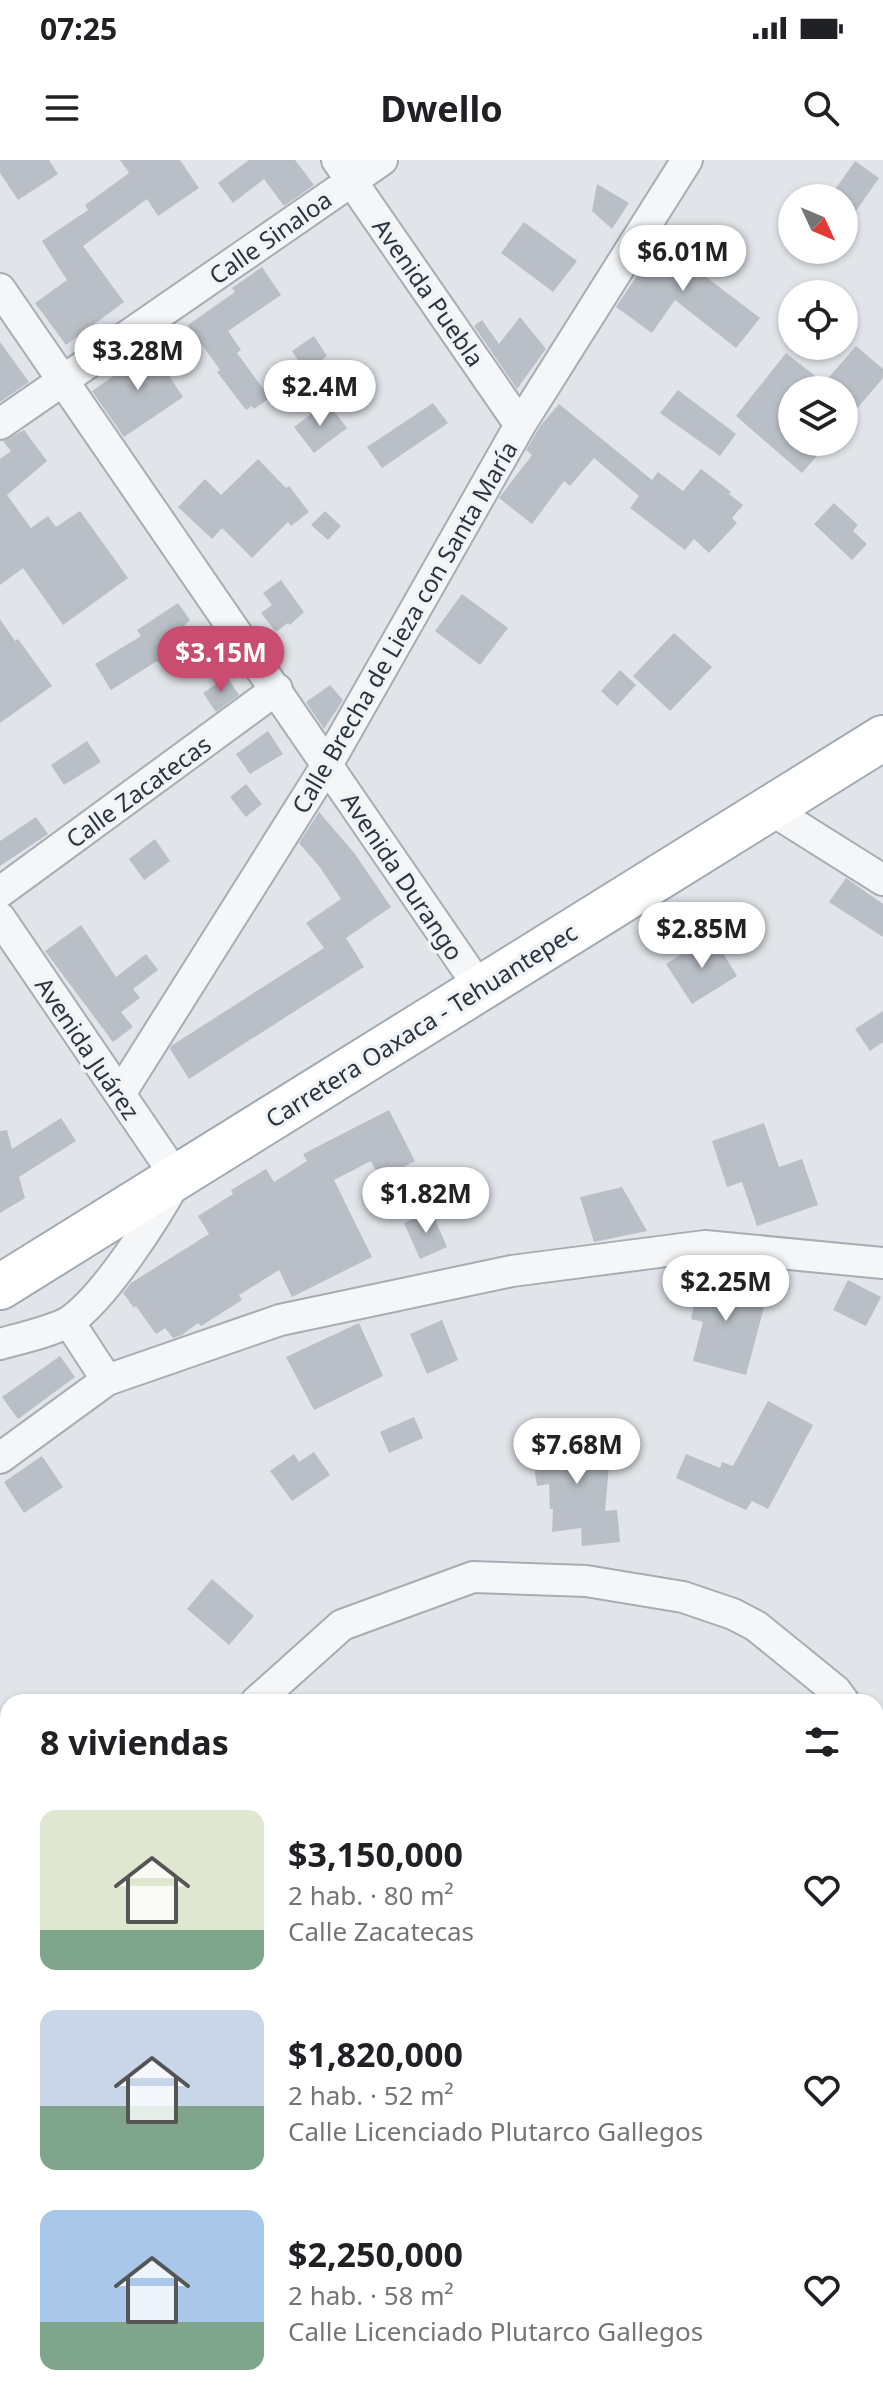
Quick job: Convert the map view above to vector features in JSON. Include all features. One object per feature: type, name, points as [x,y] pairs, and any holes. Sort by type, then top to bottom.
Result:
[{"type":"main road","name":"Carretera Oaxaca - Tehuantepec","points":[[0,1287],[883,738]]},
{"type":"street","name":"Calle Sinaloa","points":[[0,424],[345,170],[382,160]]},
{"type":"street","name":"Calle Brecha de Lieza con Santa María","points":[[120,1094],[327,765],[520,425],[687,160]]},
{"type":"street","name":"Avenida Puebla","points":[[345,170],[520,425]]},
{"type":"street","name":"Avenida Durango","points":[[0,289],[480,988]]},
{"type":"street","name":"Calle Zacatecas","points":[[0,892],[277,689]]},
{"type":"street","points":[[770,809],[883,880]]},
{"type":"street","name":"Avenida Juárez","points":[[0,918],[177,1178]]},
{"type":"street","points":[[0,1344],[69,1322],[103,1287],[161,1208],[177,1178]]},
{"type":"street","points":[[0,1458],[107,1380],[280,1320],[512,1271],[705,1246],[883,1263]]},
{"type":"street","points":[[69,1322],[107,1380]]},
{"type":"street","points":[[265,1694],[342,1625],[473,1577],[586,1581],[683,1597],[733,1614],[756,1626],[838,1694]]},
{"type":"building","points":[[0,160],[49,160],[58,174],[18,200],[0,173]]},
{"type":"building","points":[[120,160],[180,160],[199,188],[158,216],[147,199],[83,246],[124,302],[66,345],[35,303],[67,280],[42,241],[88,210],[85,205],[129,173]]},
{"type":"building","points":[[249,160],[295,160],[314,185],[284,206],[264,179],[233,203],[218,183]]},
{"type":"building","points":[[855,161],[879,178],[858,208],[858,184],[839,184]]},
{"type":"building","points":[[597,184],[629,203],[612,229],[592,211]]},
{"type":"building","points":[[524,222],[577,261],[553,292],[501,253]]},
{"type":"building","points":[[670,226],[697,245],[685,261],[760,318],[736,348],[675,300],[652,333],[616,307]]},
{"type":"building","points":[[262,267],[281,295],[228,331],[241,350],[237,353],[270,398],[254,409],[252,406],[246,410],[217,372],[220,370],[188,325],[235,292],[232,288]]},
{"type":"building","points":[[520,317],[546,349],[517,389],[474,326],[482,320],[499,344]]},
{"type":"building","points":[[314,336],[327,356],[306,372],[292,351]]},
{"type":"building","points":[[0,342],[29,382],[0,402]]},
{"type":"building","points":[[150,347],[183,397],[124,437],[92,391]]},
{"type":"building","points":[[858,348],[883,369],[883,378],[858,407],[858,376],[830,376],[844,360],[858,360]]},
{"type":"building","points":[[780,360],[795,360],[815,376],[778,376],[778,452],[736,416]]},
{"type":"building","points":[[678,390],[736,434],[720,456],[660,413]]},
{"type":"building","points":[[327,402],[347,428],[314,453],[294,427]]},
{"type":"building","points":[[433,403],[448,423],[382,468],[367,447]]},
{"type":"building","points":[[559,404],[652,480],[658,472],[683,491],[701,469],[743,505],[732,518],[737,523],[709,553],[694,539],[685,550],[630,508],[639,496],[594,458],[570,486],[564,481],[532,524],[499,498],[532,455],[526,450]]},
{"type":"building","points":[[24,430],[47,461],[7,495],[31,528],[48,516],[56,527],[80,511],[128,578],[63,625],[23,568],[0,585],[0,459],[11,451],[3,441]]},
{"type":"building","points":[[782,456],[817,456],[802,473]]},
{"type":"building","points":[[258,459],[286,488],[289,486],[309,512],[291,526],[288,522],[252,558],[222,528],[212,539],[178,507],[205,479],[221,495]]},
{"type":"building","points":[[834,503],[858,525],[853,531],[867,544],[852,560],[814,524]]},
{"type":"building","points":[[325,511],[341,526],[328,540],[311,525]]},
{"type":"building","points":[[281,580],[304,612],[290,625],[288,623],[276,632],[261,613],[272,605],[263,593]]},
{"type":"building","points":[[462,594],[508,628],[480,665],[435,631]]},
{"type":"building","points":[[178,603],[190,620],[174,636],[185,648],[160,664],[157,661],[111,690],[95,664],[141,636],[137,630]]},
{"type":"building","points":[[0,619],[52,686],[0,723]]},
{"type":"building","points":[[674,633],[712,667],[670,711],[633,676]]},
{"type":"building","points":[[620,670],[636,685],[617,706],[601,691]]},
{"type":"building","points":[[227,677],[239,695],[216,712],[203,693]]},
{"type":"building","points":[[330,685],[343,700],[324,729],[306,702]]},
{"type":"building","points":[[268,731],[283,754],[250,774],[236,754]]},
{"type":"building","points":[[87,741],[101,762],[64,785],[51,765]]},
{"type":"building","points":[[246,784],[262,804],[246,817],[230,797]]},
{"type":"building","points":[[319,812],[355,854],[391,907],[346,938],[364,967],[189,1079],[171,1046],[324,948],[306,923],[341,899],[299,843]]},
{"type":"building","points":[[36,817],[48,834],[0,866],[0,841]]},
{"type":"building","points":[[155,839],[170,861],[144,880],[129,859]]},
{"type":"building","points":[[846,878],[883,904],[883,937],[829,902]]},
{"type":"building","points":[[81,925],[116,977],[146,954],[158,970],[133,989],[140,998],[121,1012],[133,1027],[113,1042],[45,951]]},
{"type":"building","points":[[712,935],[737,976],[692,1004],[666,964]]},
{"type":"building","points":[[883,1011],[883,1042],[870,1051],[855,1029]]},
{"type":"building","points":[[389,1110],[415,1161],[380,1179],[371,1161],[334,1180],[372,1257],[292,1297],[279,1270],[239,1295],[242,1300],[201,1326],[198,1323],[173,1338],[165,1328],[156,1334],[123,1293],[131,1283],[209,1234],[198,1216],[233,1194],[231,1190],[266,1169],[274,1182],[307,1161],[303,1154]]},
{"type":"building","points":[[61,1118],[76,1141],[19,1177],[25,1198],[0,1213],[0,1131],[7,1130],[12,1149]]},
{"type":"building","points":[[764,1123],[779,1167],[802,1159],[818,1205],[757,1226],[742,1182],[727,1187],[712,1141]]},
{"type":"building","points":[[622,1187],[647,1231],[594,1242],[580,1197]]},
{"type":"building","points":[[431,1210],[447,1247],[420,1259],[404,1223]]},
{"type":"building","points":[[703,1266],[725,1270],[722,1285],[767,1296],[746,1375],[693,1361],[703,1322],[691,1319]]},
{"type":"building","points":[[848,1280],[881,1297],[866,1326],[833,1310]]},
{"type":"building","points":[[442,1320],[458,1360],[427,1374],[410,1334]]},
{"type":"building","points":[[359,1323],[383,1376],[314,1410],[286,1357]]},
{"type":"building","points":[[60,1356],[75,1377],[18,1419],[2,1397]]},
{"type":"building","points":[[768,1401],[813,1425],[768,1509],[752,1501],[746,1510],[676,1478],[686,1454],[720,1468],[722,1462],[733,1466]]},
{"type":"building","points":[[414,1417],[423,1438],[389,1453],[380,1432]]},
{"type":"building","points":[[549,1437],[611,1442],[605,1511],[617,1510],[620,1542],[582,1546],[581,1528],[552,1532],[553,1509],[550,1509],[549,1484],[537,1486],[530,1440]]},
{"type":"building","points":[[314,1452],[330,1475],[292,1501],[270,1471],[294,1454],[299,1462]]},
{"type":"building","points":[[42,1456],[63,1487],[24,1513],[4,1482]]},
{"type":"building","points":[[212,1579],[254,1616],[229,1645],[187,1609]]}]
